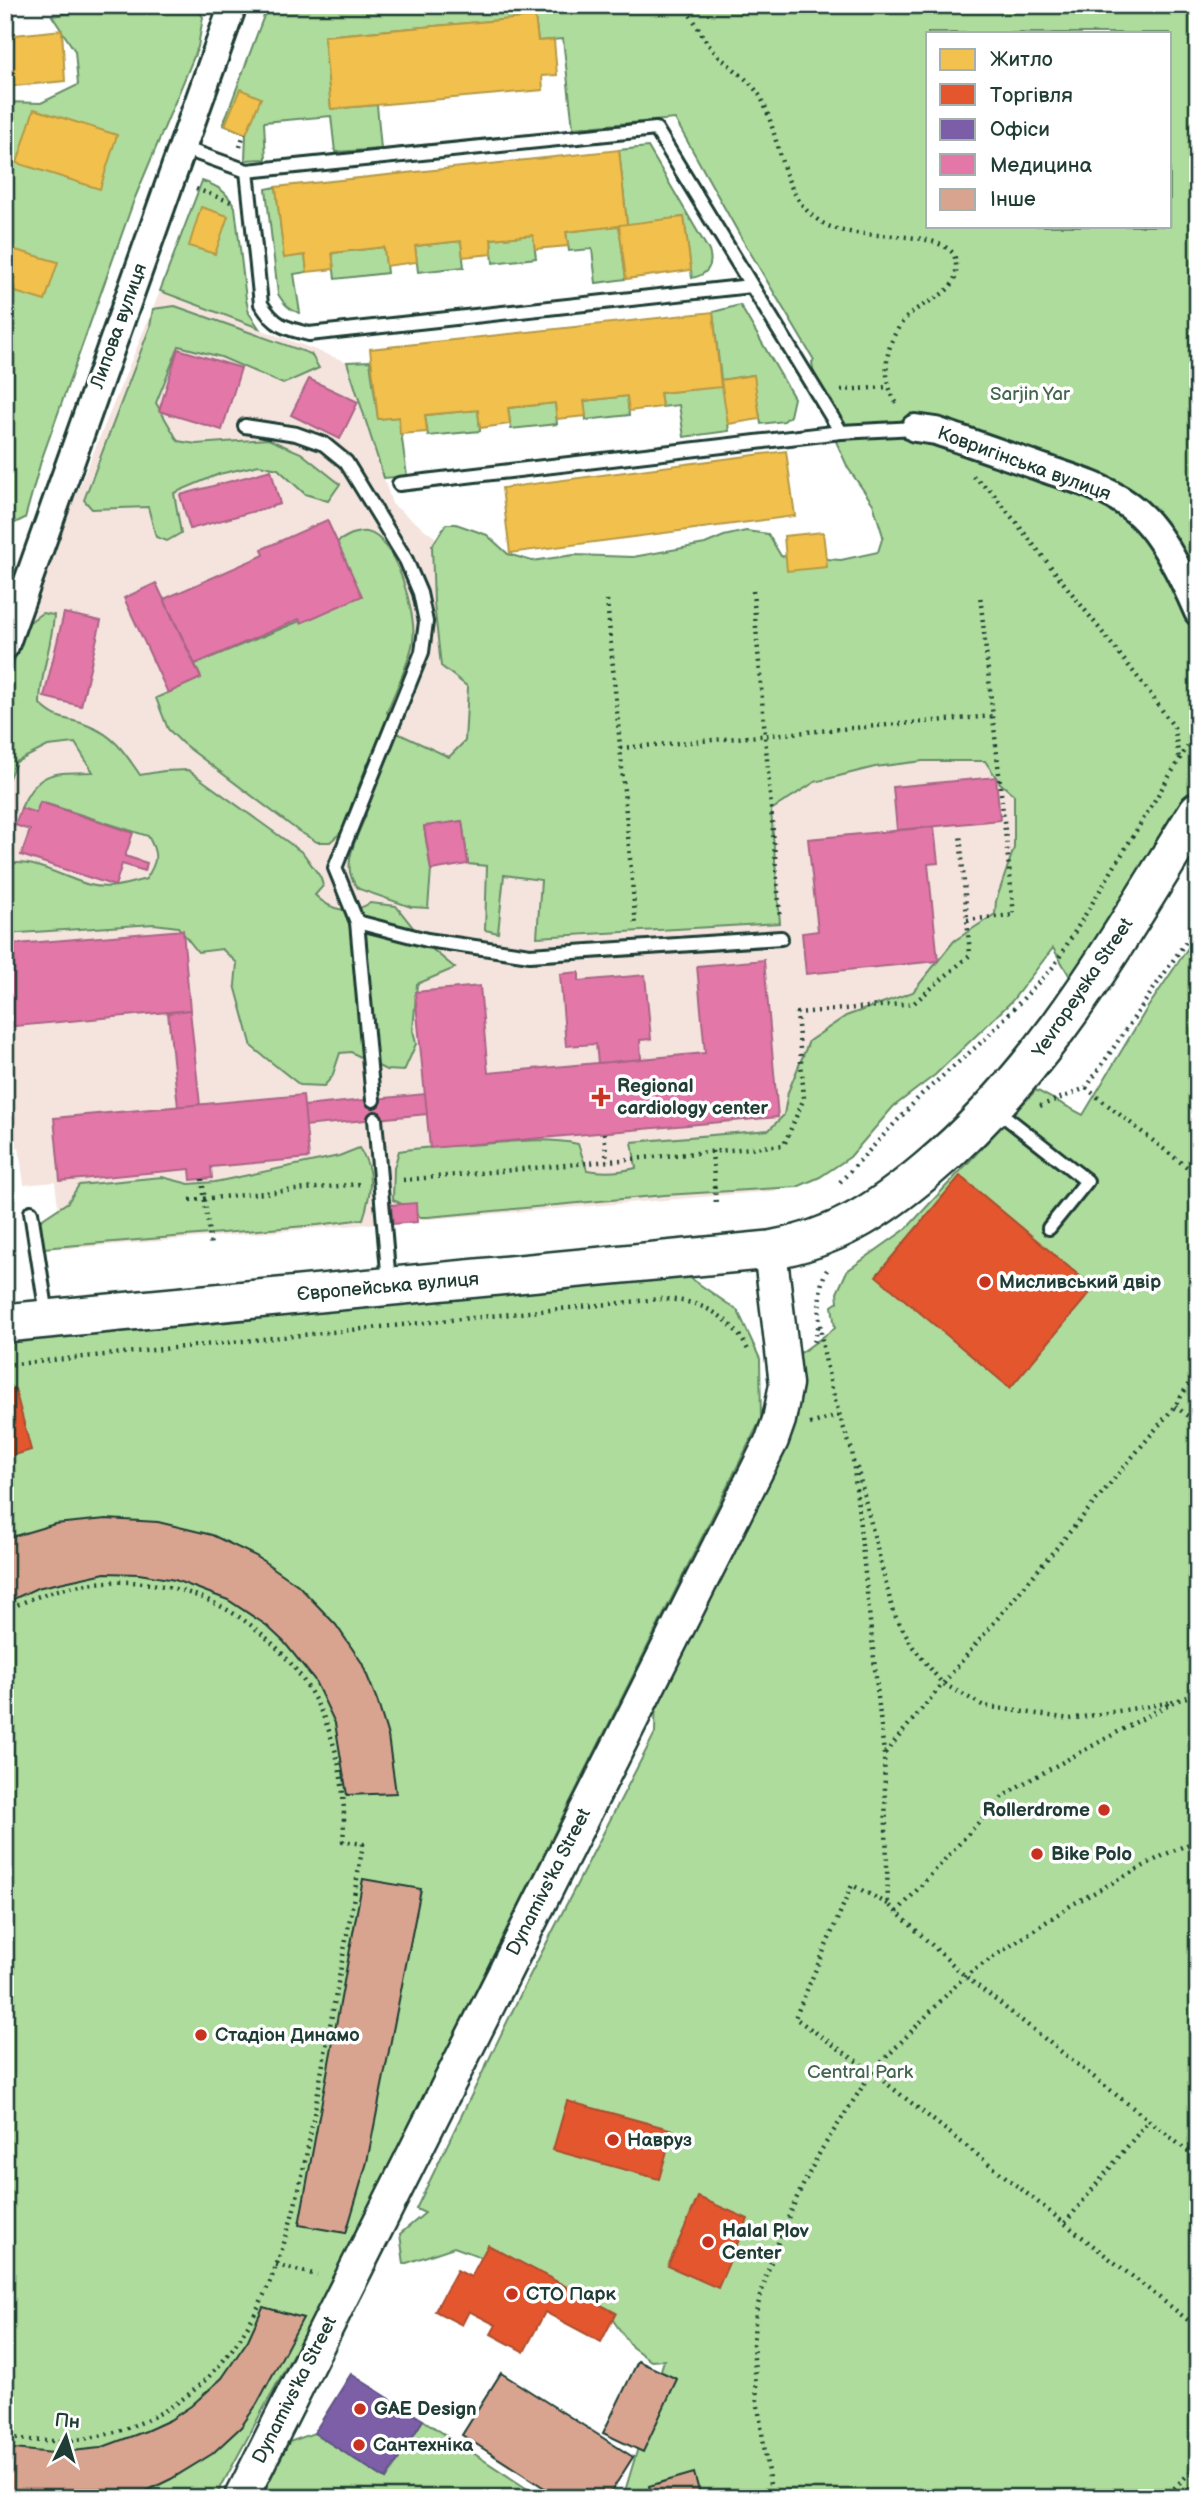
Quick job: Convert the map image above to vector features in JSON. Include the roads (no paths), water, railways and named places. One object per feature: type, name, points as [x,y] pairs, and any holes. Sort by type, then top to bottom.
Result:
[{"type":"main road","name":"Yevropeyska Street","points":[[770,1251],[828,1236],[854,1223],[921,1175],[975,1128],[1041,1053],[1082,997],[1198,811]]},
{"type":"main road","name":"Європейська вулиця","points":[[5,1323],[770,1251]]},
{"type":"street","name":"Липова вулиця","points":[[5,646],[233,5]]},
{"type":"street","name":"Ковригінська вулиця","points":[[915,428],[936,431],[1077,480],[1127,503],[1192,575],[1198,612]]},
{"type":"street","name":"Dynamivs'ka Street","points":[[241,2498],[772,1440],[786,1384],[770,1251]]},
{"type":"lane","points":[[183,148],[247,171],[656,129],[841,432]]},
{"type":"lane","points":[[247,171],[261,304],[271,319],[285,328],[309,334],[751,286]]},
{"type":"lane","points":[[245,426],[296,434],[324,444],[346,462],[407,560],[420,593],[426,622],[422,652],[335,867],[357,922],[373,1100]]},
{"type":"lane","points":[[399,484],[841,432],[915,428]]},
{"type":"lane","points":[[357,922],[427,940],[530,955],[782,938]]},
{"type":"lane","points":[[993,1108],[1087,1181],[1049,1228]]},
{"type":"lane","points":[[374,1119],[389,1287]]},
{"type":"lane","points":[[31,1212],[48,1319]]},
{"type":"place","name":"Regional cardiology center","points":[[601,1097]]},
{"type":"place","name":"Мисливський двір","points":[[985,1282]]},
{"type":"place","name":"Rollerdrome","points":[[1104,1810]]},
{"type":"place","name":"Bike Polo","points":[[1037,1854]]},
{"type":"place","name":"Стадіон Динамо","points":[[201,2035]]},
{"type":"place","name":"Навруз","points":[[613,2140]]},
{"type":"place","name":"Halal Plov Center","points":[[708,2242]]},
{"type":"place","name":"СТО Парк","points":[[512,2294]]},
{"type":"place","name":"GAE Design","points":[[360,2409]]},
{"type":"place","name":"Сантехніка","points":[[359,2445]]},
{"type":"park label","name":"Sarjin Yar","points":[[1030,394]]},
{"type":"park label","name":"Central Park","points":[[860,2072]]}]
